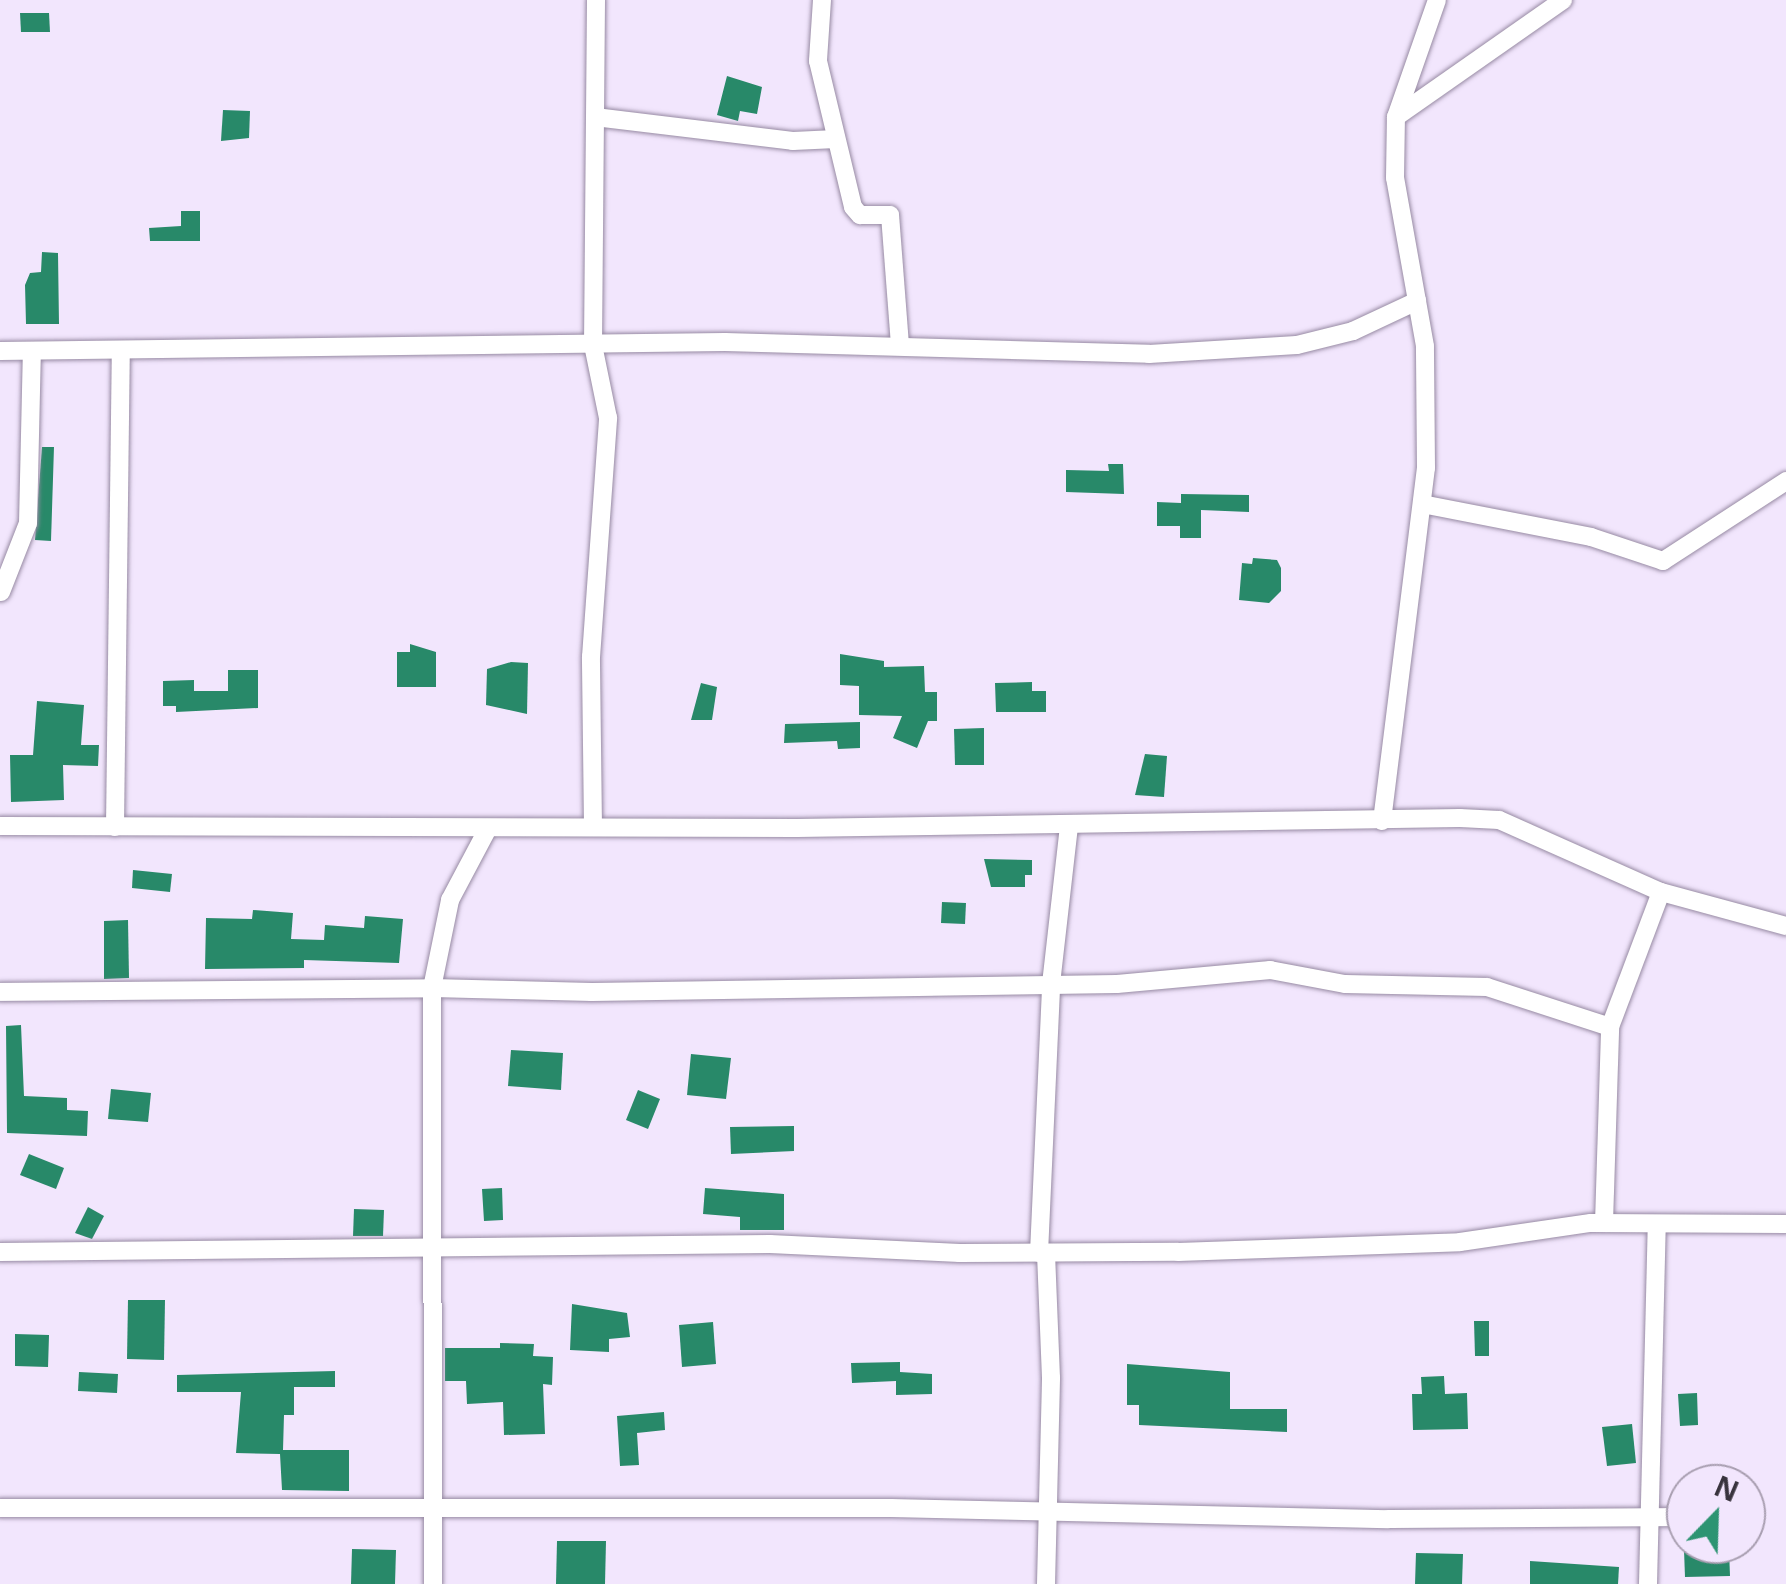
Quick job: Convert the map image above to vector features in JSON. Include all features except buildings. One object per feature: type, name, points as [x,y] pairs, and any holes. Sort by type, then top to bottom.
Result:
[{"type":"street","points":[[593,828],[592,657],[608,418],[593,345],[596,0]]},
{"type":"street","points":[[822,0],[818,61],[856,212],[890,215],[900,344]]},
{"type":"street","points":[[1382,822],[1422,504],[1426,374],[1395,178],[1396,116],[1437,0]]},
{"type":"street","points":[[1396,116],[1563,0]]},
{"type":"street","points":[[595,116],[793,140],[836,140]]},
{"type":"street","points":[[0,351],[900,344],[1033,354],[1264,348],[1342,334],[1417,301]]},
{"type":"street","points":[[1,592],[28,524],[32,351]]},
{"type":"street","points":[[115,827],[121,351]]},
{"type":"street","points":[[1422,504],[1591,537],[1663,561],[1786,481]]},
{"type":"street","points":[[0,826],[487,830],[1499,820],[1661,892],[1786,926]]},
{"type":"street","points":[[1046,1584],[1042,1253],[1051,984],[1068,826]]},
{"type":"street","points":[[434,1584],[432,988],[450,900],[487,830]]},
{"type":"street","points":[[1604,1223],[1610,1027],[1661,892]]},
{"type":"street","points":[[0,992],[432,988],[592,992],[1182,981],[1270,970],[1346,984],[1487,987],[1610,1027]]},
{"type":"street","points":[[0,1252],[770,1244],[1042,1253],[1382,1247],[1604,1223],[1786,1224]]},
{"type":"street","points":[[1648,1584],[1656,1225]]},
{"type":"street","points":[[0,1508],[435,1505],[1666,1517]]}]
